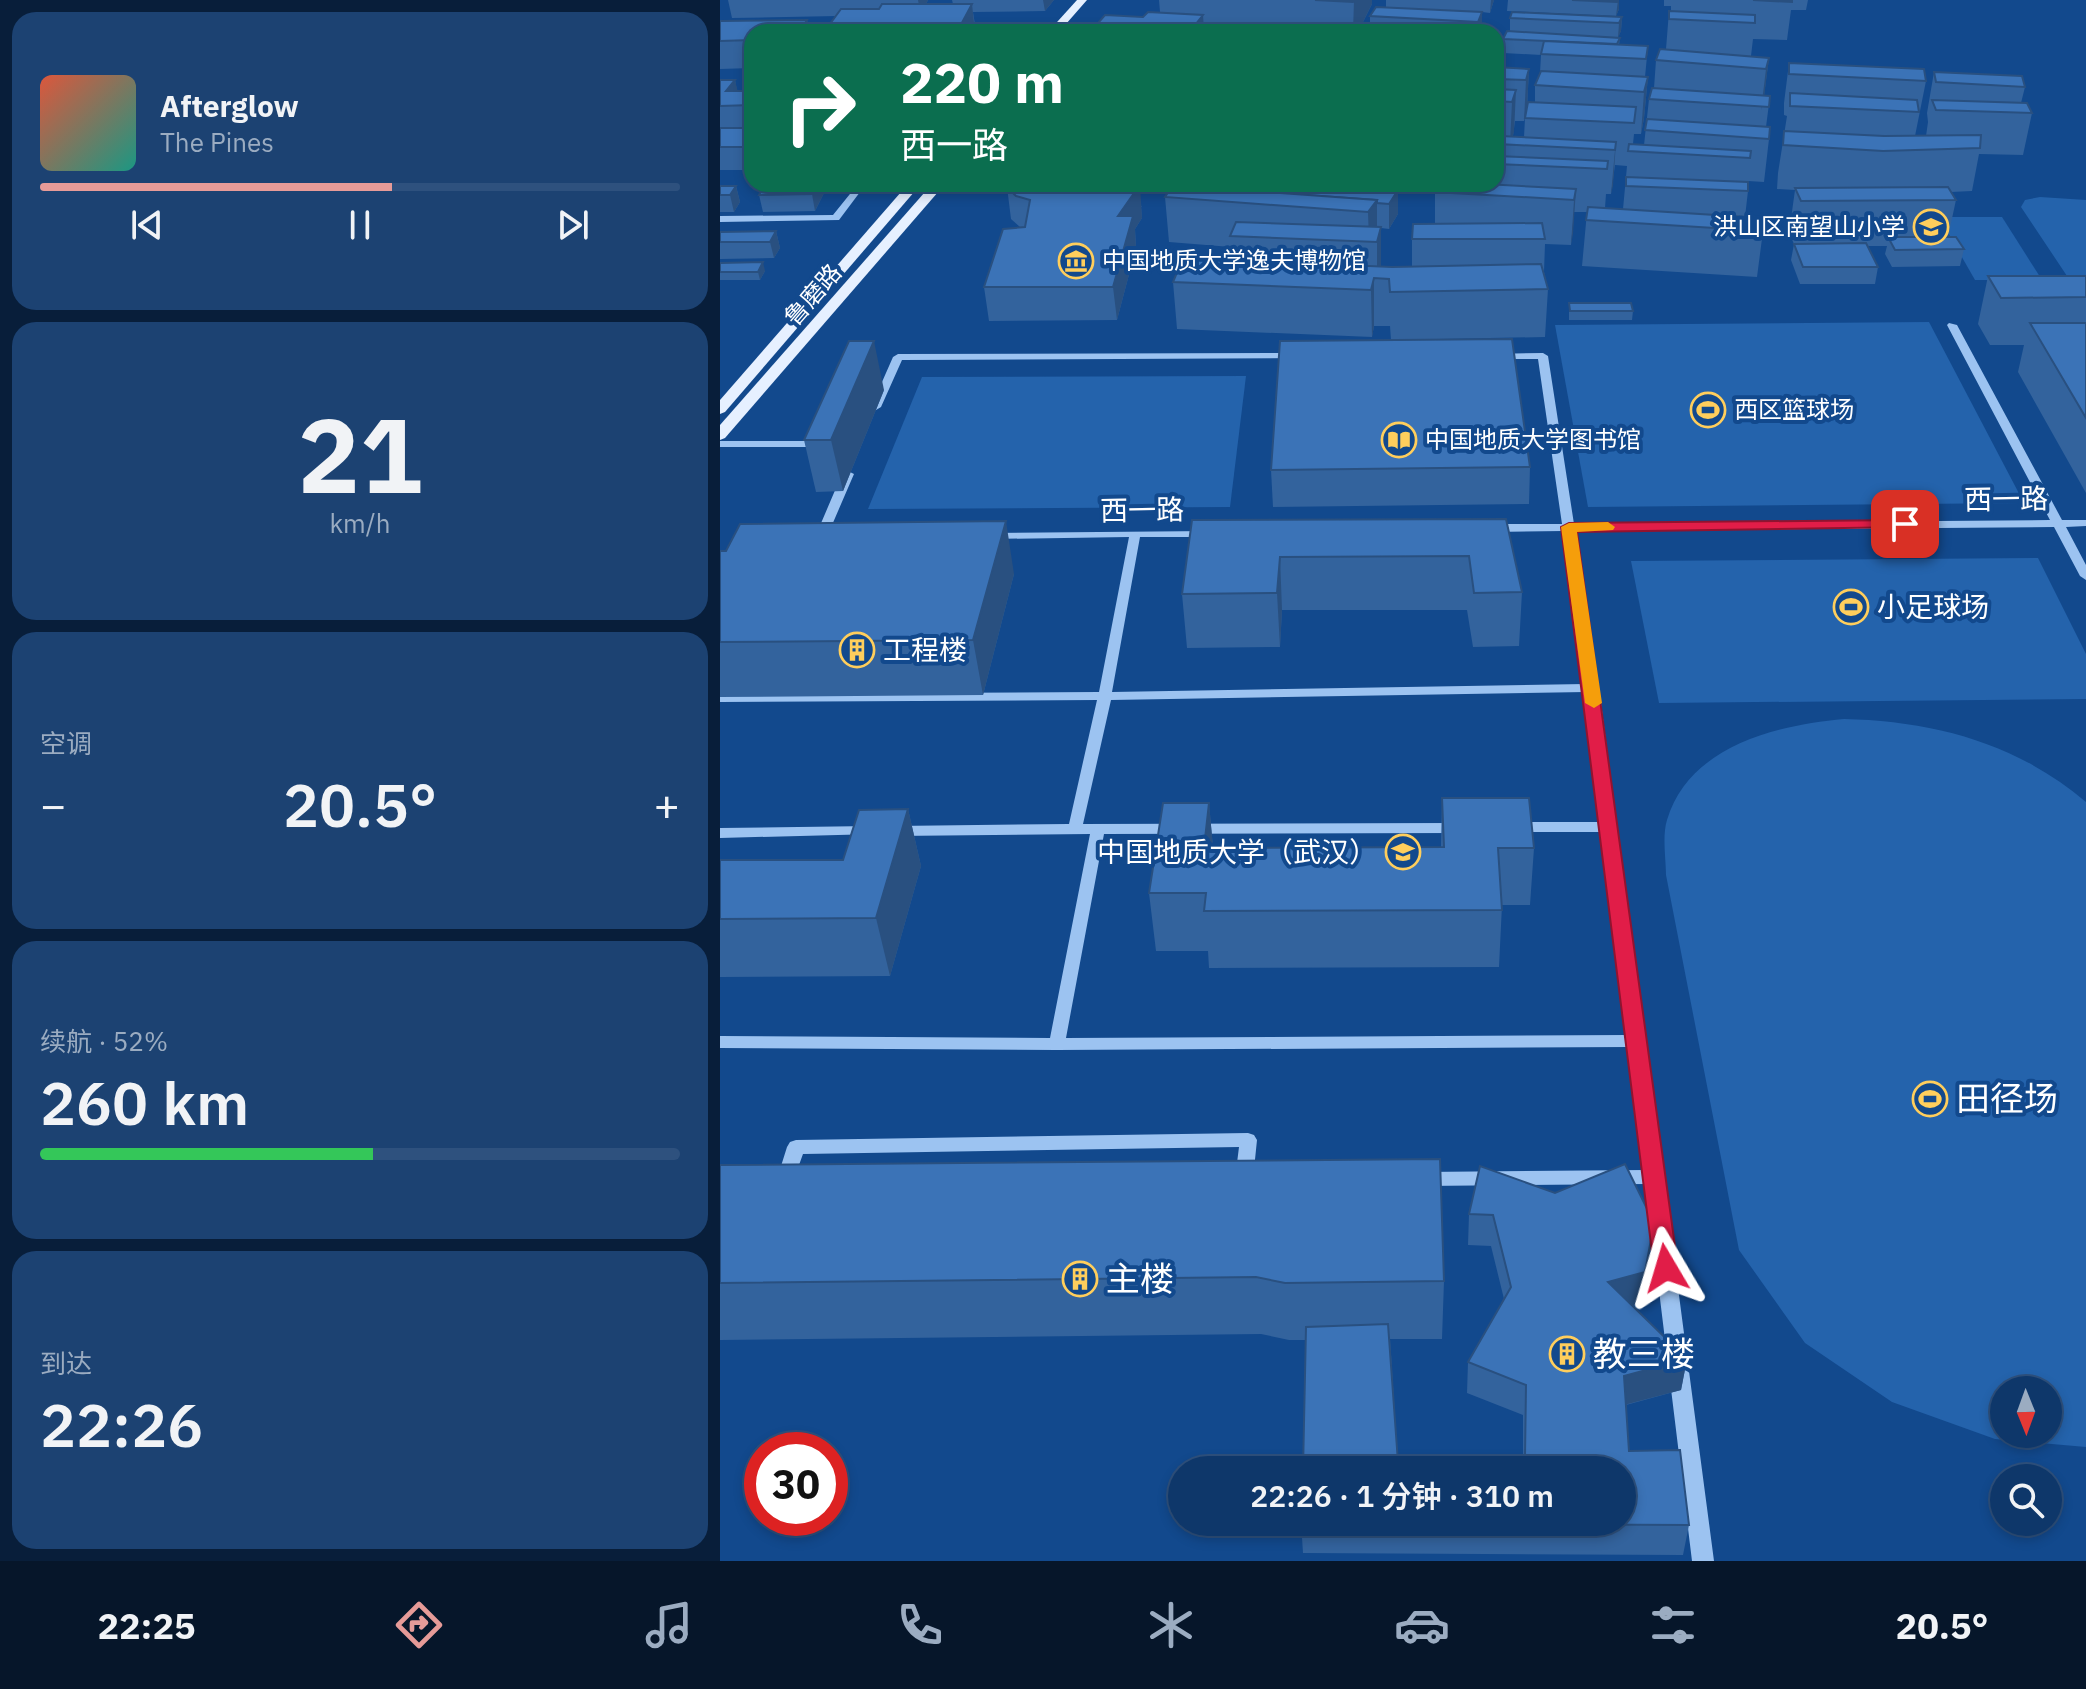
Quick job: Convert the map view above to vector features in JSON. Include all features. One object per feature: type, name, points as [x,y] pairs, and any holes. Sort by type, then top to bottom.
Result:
[{"type":"main road","points":[[1060,24],[1082,0]]},
{"type":"main road","points":[[1075,24],[1095,0]]},
{"type":"main road","name":"鲁磨路","points":[[720,409],[908,192]]},
{"type":"main road","name":"鲁磨路","points":[[720,435],[932,192]]},
{"type":"street","points":[[720,219],[836,218],[856,192]]},
{"type":"street","points":[[1952,325],[2086,576]]},
{"type":"street","points":[[873,415],[898,357],[1312,356]]},
{"type":"street","points":[[1482,356],[1543,356],[1592,688],[1703,1561]]},
{"type":"street","points":[[720,444],[830,444]]},
{"type":"street","points":[[838,535],[822,535],[855,457]]},
{"type":"street","name":"西一路","points":[[1474,529],[2086,523]]},
{"type":"street","name":"西一路","points":[[978,535],[1224,533]]},
{"type":"street","points":[[1075,829],[1105,696],[1135,535]]},
{"type":"street","points":[[720,698],[1105,696],[1592,688]]},
{"type":"street","points":[[1498,827],[1610,827]]},
{"type":"street","points":[[720,833],[1466,828]]},
{"type":"street","points":[[1057,1044],[1098,829]]},
{"type":"street","points":[[720,1042],[1637,1041]]},
{"type":"street","points":[[767,1192],[782,1192],[796,1147],[1248,1140],[1244,1181],[1260,1181]]},
{"type":"street","points":[[1402,1179],[1654,1177]]},
{"type":"shaded area","points":[[2040,197],[2086,200],[2086,296],[2075,288],[2021,207],[2025,200]]},
{"type":"shaded area","points":[[1939,217],[2002,217],[2042,280],[1975,280]]},
{"type":"shaded area","points":[[1929,322],[2024,503],[1588,507],[1555,325]]},
{"type":"shaded area","points":[[1246,376],[1230,507],[868,509],[922,377]]},
{"type":"shaded area","name":"小足球场","points":[[2038,558],[2086,654],[2086,699],[1659,703],[1631,561]]},
{"type":"shaded area","points":[[1844,719],[1941,731],[2003,750],[2032,764],[2086,802],[2086,1447],[2062,1445],[2062,1376],[1990,1376],[1990,1437],[1892,1402],[1805,1343],[1739,1250],[1666,875],[1664,840],[1667,820],[1678,795],[1695,774],[1715,757],[1739,744],[1791,727]]},
{"type":"building","points":[[1572,0],[1618,0],[1617,2]]},
{"type":"building","points":[[882,4],[972,4],[961,24],[830,24],[841,9],[879,9]]},
{"type":"building","points":[[1376,7],[1482,12],[1478,22],[1370,16]]},
{"type":"building","points":[[1669,11],[1755,15],[1755,23],[1669,19]]},
{"type":"building","points":[[1148,12],[1203,15],[1196,24],[1098,23],[1105,15],[1143,17]]},
{"type":"building","points":[[1512,12],[1622,17],[1619,23],[1510,18]]},
{"type":"building","points":[[807,20],[805,24],[744,24],[744,40],[720,41],[720,21]]},
{"type":"building","points":[[1507,31],[1620,38],[1617,44],[1504,37]]},
{"type":"building","points":[[1544,41],[1648,46],[1646,59],[1541,54]]},
{"type":"building","points":[[1660,49],[1769,58],[1766,69],[1656,60]]},
{"type":"building","points":[[1789,63],[1924,69],[1926,81],[1789,74]]},
{"type":"building","points":[[1504,67],[1529,69],[1526,80],[1504,79]]},
{"type":"building","points":[[1541,71],[1648,77],[1644,92],[1535,85]]},
{"type":"building","points":[[1934,72],[2022,76],[2025,87],[1936,82]]},
{"type":"building","points":[[720,80],[735,80],[726,91],[744,91],[744,105],[720,106]]},
{"type":"building","points":[[1652,88],[1770,96],[1769,107],[1649,99]]},
{"type":"building","points":[[1504,89],[1516,90],[1512,102],[1504,102]]},
{"type":"building","points":[[1790,93],[1917,100],[1919,112],[1790,106]]},
{"type":"building","points":[[1932,100],[2027,103],[2032,113],[1936,110]]},
{"type":"building","points":[[1528,102],[1636,107],[1634,123],[1525,118]]},
{"type":"building","points":[[1647,119],[1770,127],[1769,139],[1645,130]]},
{"type":"building","points":[[720,128],[744,128],[744,147],[720,147]]},
{"type":"building","points":[[1784,131],[1884,136],[1981,135],[1980,148],[1883,151],[1783,145]]},
{"type":"building","points":[[1504,136],[1616,142],[1615,150],[1504,144]]},
{"type":"building","points":[[1629,144],[1751,151],[1750,158],[1628,151]]},
{"type":"building","points":[[1504,156],[1608,161],[1607,169],[1504,164]]},
{"type":"building","points":[[1626,177],[1748,182],[1748,191],[1626,186]]},
{"type":"building","points":[[1504,185],[1576,189],[1574,200],[1435,192],[1504,192]]},
{"type":"building","points":[[720,186],[736,186],[730,195],[720,195]]},
{"type":"building","points":[[1948,187],[1956,200],[1801,201],[1795,188]]},
{"type":"building","points":[[761,192],[813,192],[812,194],[759,195]]},
{"type":"building","points":[[1012,192],[1135,192],[1118,216],[1133,216],[1113,287],[984,287],[1003,229],[1025,227],[1030,200]]},
{"type":"building","points":[[1168,192],[1268,192],[1377,200],[1368,212],[1165,197]]},
{"type":"building","points":[[1264,192],[1397,192],[1389,204],[1377,203],[1377,200]]},
{"type":"building","points":[[1588,207],[1763,218],[1763,231],[1586,220]]},
{"type":"building","points":[[1236,222],[1381,227],[1377,242],[1230,236]]},
{"type":"building","points":[[1542,223],[1545,239],[1412,239],[1413,224]]},
{"type":"building","points":[[776,231],[770,242],[720,242],[720,232]]},
{"type":"building","points":[[1888,237],[1956,237],[1964,249],[1895,250]]},
{"type":"building","points":[[1866,243],[1878,267],[1803,267],[1794,244]]},
{"type":"building","points":[[1183,258],[1392,267],[1541,264],[1548,289],[1390,292],[1389,279],[1374,278],[1371,290],[1173,282]]},
{"type":"building","points":[[763,262],[758,272],[720,272],[720,263]]},
{"type":"building","points":[[1988,276],[2086,276],[2086,297],[2001,298]]},
{"type":"building","points":[[1569,303],[1631,303],[1633,311],[1570,311]]},
{"type":"building","points":[[2030,323],[2086,323],[2086,418]]},
{"type":"building","name":"中国地质大学图书馆","points":[[1512,339],[1530,467],[1271,470],[1280,341]]},
{"type":"building","points":[[849,341],[874,341],[831,440],[804,440]]},
{"type":"building","points":[[1506,519],[1522,592],[1474,593],[1469,556],[1280,557],[1277,593],[1182,594],[1192,520]]},
{"type":"building","points":[[1006,521],[973,640],[720,642],[720,551],[726,551],[740,524]]},
{"type":"building","points":[[1442,798],[1529,798],[1534,848],[1498,848],[1502,910],[1204,911],[1206,893],[1149,893],[1163,803],[1209,803],[1204,848],[1444,847]]},
{"type":"building","points":[[908,809],[876,918],[720,919],[720,860],[843,860],[859,810]]},
{"type":"building","points":[[1440,1159],[1444,1281],[1285,1283],[1256,1277],[720,1283],[720,1165]]},
{"type":"building","points":[[1625,1164],[1654,1223],[1645,1272],[1608,1282],[1687,1359],[1624,1376],[1629,1451],[1680,1450],[1689,1525],[1636,1525],[1636,1456],[1525,1456],[1526,1385],[1468,1362],[1511,1287],[1493,1215],[1469,1214],[1480,1166],[1555,1193]]},
{"type":"building","points":[[1388,1324],[1398,1456],[1303,1456],[1306,1327]]},
{"type":"slow traffic","points":[[1594,703],[1569,527],[1608,527]]},
{"type":"place","name":"洪山区南望山小学","points":[[1931,227]]},
{"type":"place","name":"中国地质大学逸夫博物馆","points":[[1076,261]]},
{"type":"place","name":"西区篮球场","points":[[1708,410]]},
{"type":"place","name":"中国地质大学图书馆","points":[[1399,440]]},
{"type":"place","name":"小足球场","points":[[1851,607]]},
{"type":"place","name":"工程楼","points":[[857,650]]},
{"type":"place","name":"中国地质大学（武汉）","points":[[1403,852]]},
{"type":"place","name":"田径场","points":[[1930,1099]]},
{"type":"place","name":"主楼","points":[[1080,1279]]},
{"type":"place","name":"教三楼","points":[[1567,1354]]},
{"type":"route","points":[[1666,1268],[1569,527],[1905,524]]}]
